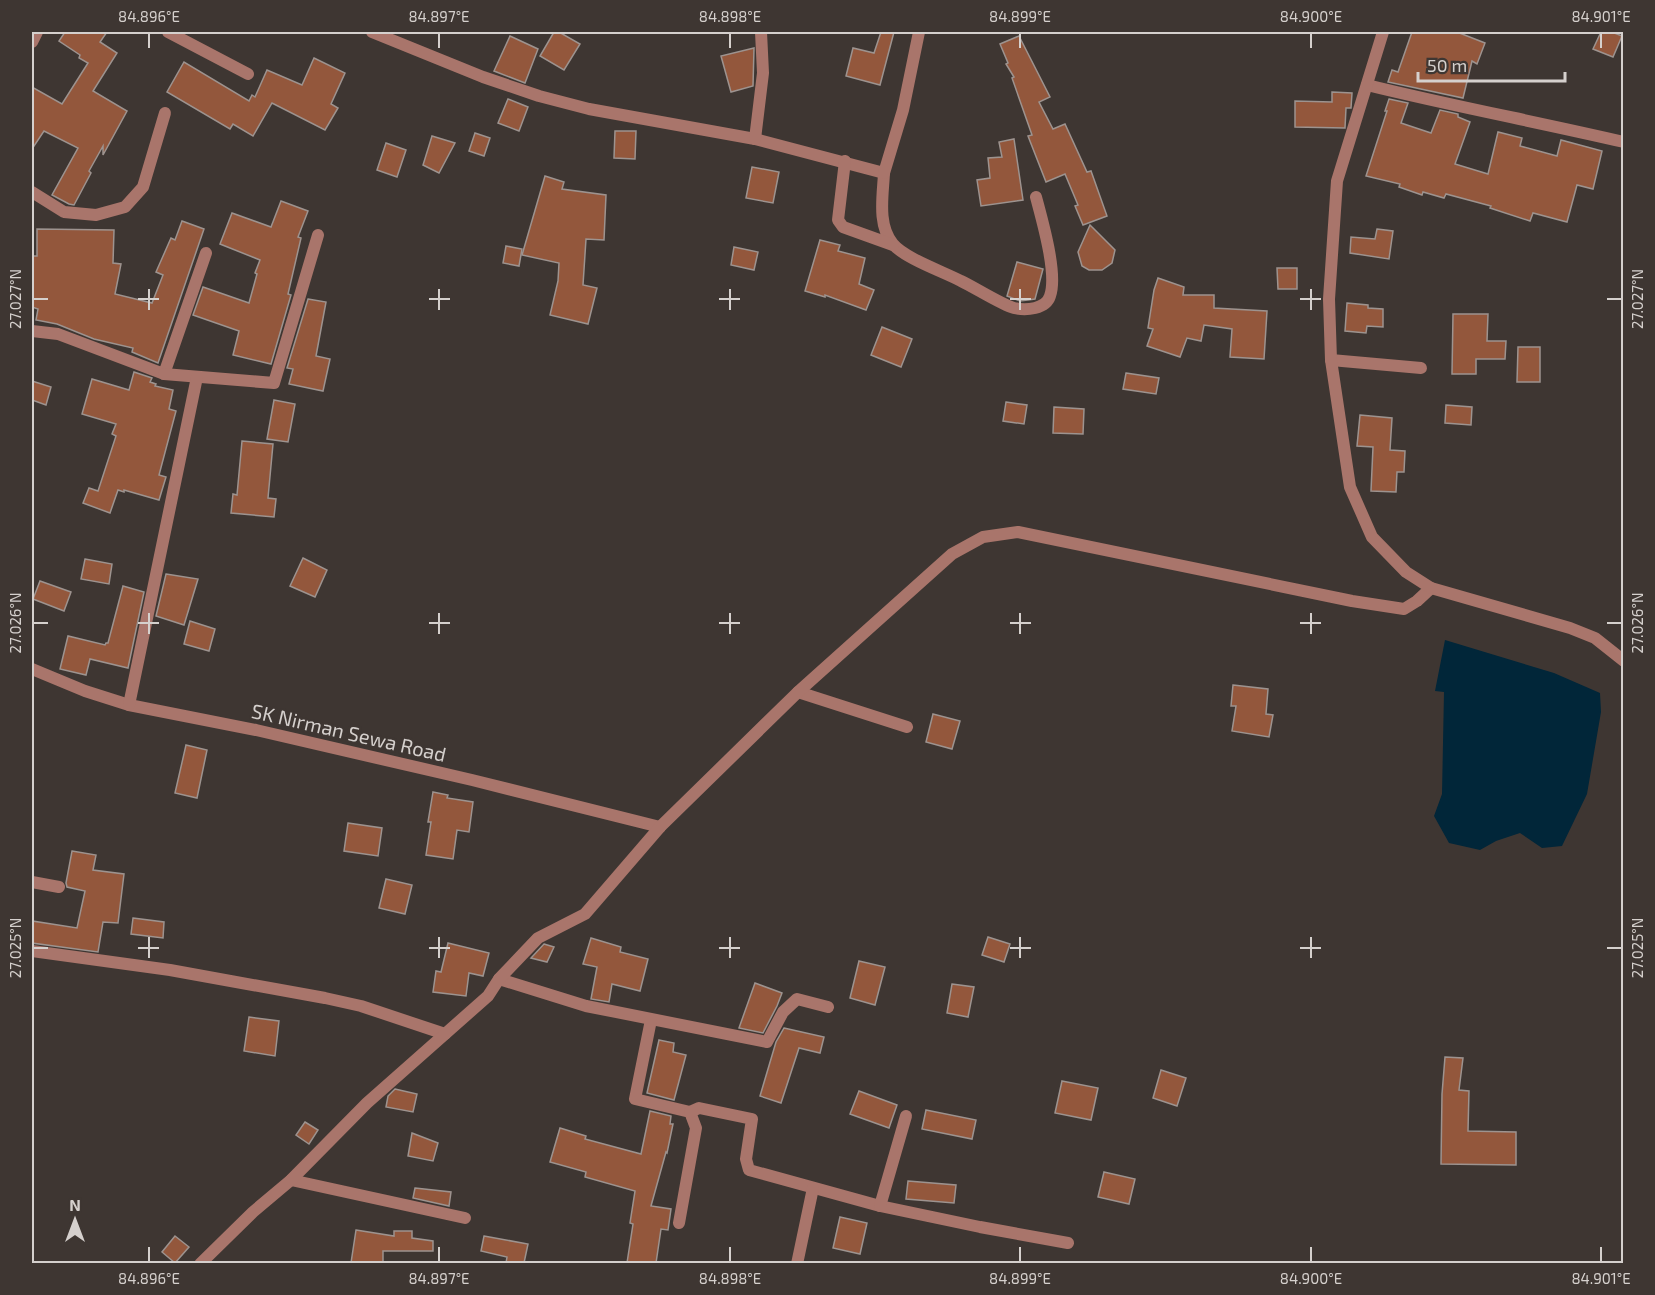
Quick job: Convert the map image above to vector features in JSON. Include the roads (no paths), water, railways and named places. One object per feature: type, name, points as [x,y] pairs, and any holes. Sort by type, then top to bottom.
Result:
[{"type":"street","points":[[32,42],[37,32]]},
{"type":"street","points":[[168,32],[248,74]]},
{"type":"street","points":[[372,32],[483,77],[539,96],[589,109],[755,139],[884,172]]},
{"type":"street","points":[[755,139],[763,73],[761,32]]},
{"type":"street","points":[[893,245],[885,230],[882,210],[884,172],[903,110],[919,32]]},
{"type":"street","points":[[1383,32],[1337,181],[1329,299],[1331,360],[1350,487],[1372,537],[1406,572],[1431,588],[1570,628],[1595,638],[1623,661]]},
{"type":"street","points":[[1367,85],[1623,142]]},
{"type":"street","points":[[32,192],[64,212],[96,215],[125,207],[143,187],[165,113]]},
{"type":"street","points":[[844,161],[838,220],[843,227],[893,245],[919,261],[1014,308],[1033,308],[1044,305],[1050,297],[1052,286],[1049,246],[1036,197]]},
{"type":"street","points":[[32,331],[58,334],[164,374],[274,383],[318,236]]},
{"type":"street","points":[[164,374],[206,253]]},
{"type":"street","points":[[1331,360],[1421,368]]},
{"type":"street","points":[[129,705],[197,377]]},
{"type":"street","points":[[200,1263],[253,1212],[291,1180],[367,1103],[488,996],[499,979],[538,938],[585,914],[660,827],[798,692],[952,554],[983,537],[1018,532],[1352,601],[1404,609],[1418,601],[1431,588]]},
{"type":"street","name":"SK Nirman Sewa Road","points":[[32,669],[85,691],[129,705],[267,732],[660,827]]},
{"type":"street","points":[[798,692],[907,727]]},
{"type":"street","points":[[32,882],[59,887]]},
{"type":"street","points":[[32,951],[170,970],[361,1006],[444,1034]]},
{"type":"street","points":[[499,979],[586,1006],[767,1042],[783,1012],[797,999],[828,1007]]},
{"type":"street","points":[[651,1020],[635,1099],[690,1112],[699,1108],[752,1119],[746,1159],[749,1170],[880,1206],[1068,1243]]},
{"type":"street","points":[[679,1223],[696,1128],[690,1112]]},
{"type":"street","points":[[880,1206],[906,1116]]},
{"type":"street","points":[[291,1180],[465,1218]]},
{"type":"street","points":[[797,1263],[813,1188]]},
{"type":"water","points":[[1445,640],[1554,673],[1600,693],[1601,712],[1587,794],[1562,846],[1542,848],[1520,833],[1496,841],[1480,850],[1449,843],[1434,816],[1442,794],[1444,692],[1435,691]]}]
